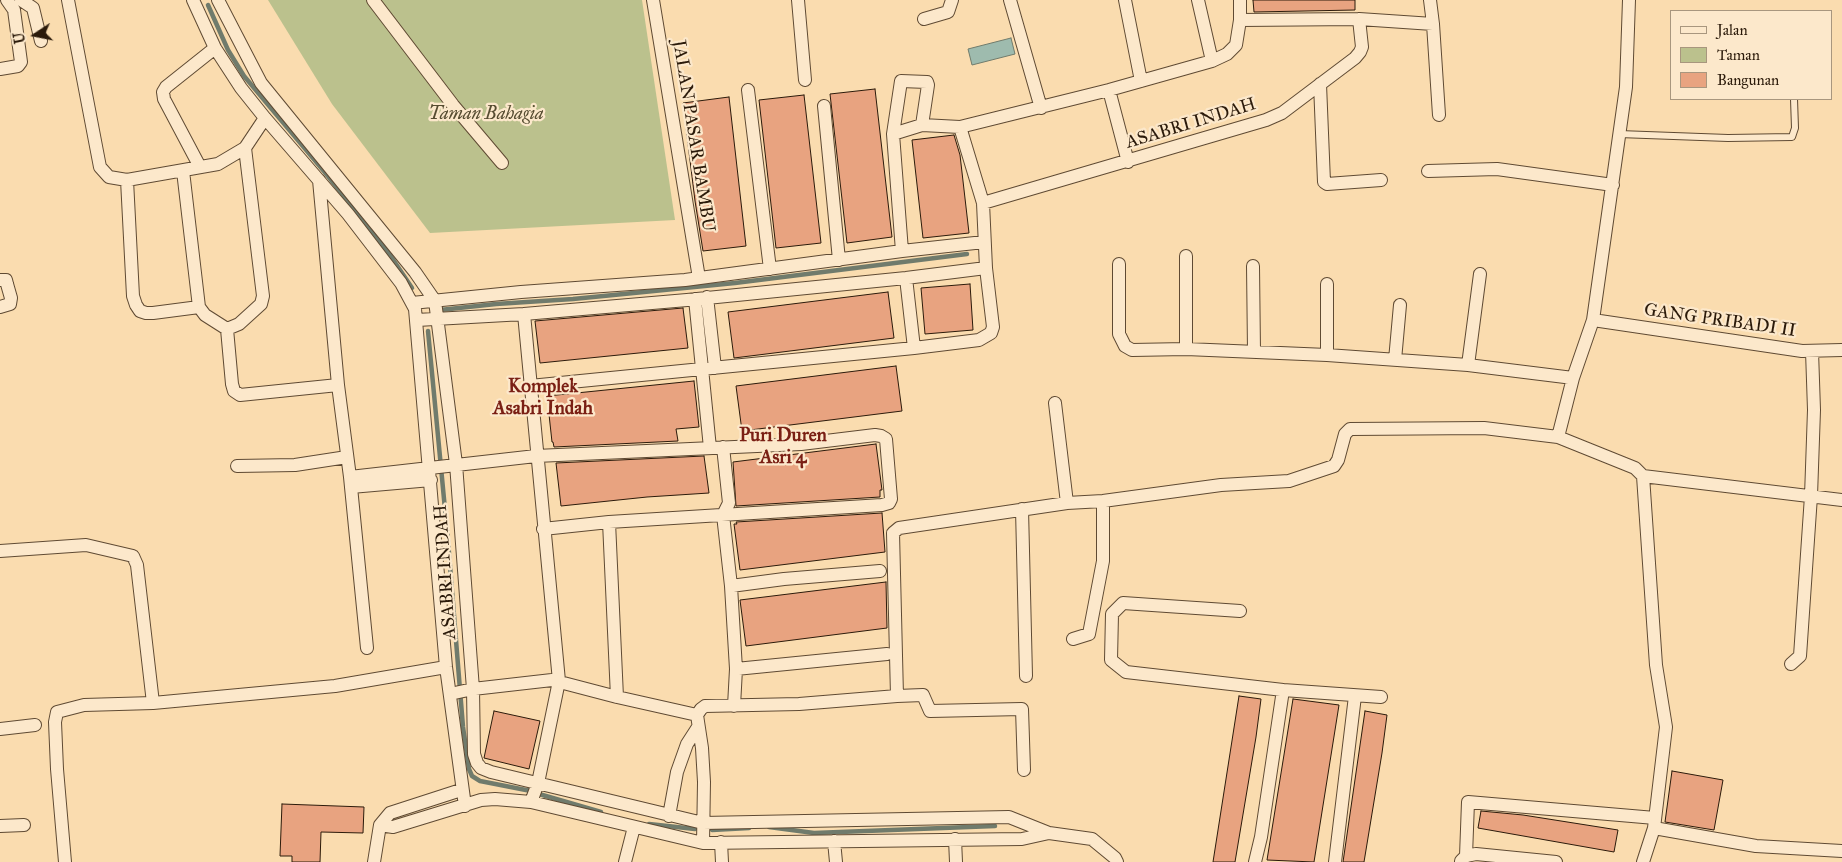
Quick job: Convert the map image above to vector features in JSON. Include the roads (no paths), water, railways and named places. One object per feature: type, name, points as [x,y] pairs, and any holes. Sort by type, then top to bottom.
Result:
[{"type":"street","points":[[0,69],[18,66],[21,62],[14,10],[7,0]]},
{"type":"street","points":[[22,0],[33,8],[41,41]]},
{"type":"street","points":[[68,0],[100,167],[109,177],[128,180],[218,164],[245,148],[265,118]]},
{"type":"street","points":[[193,0],[216,48],[241,88],[320,180],[399,280],[412,303],[417,320],[432,472],[446,667],[461,691],[461,790],[465,806]]},
{"type":"street","points":[[218,0],[261,84],[415,272],[437,311]]},
{"type":"street","points":[[373,0],[453,105],[502,163]]},
{"type":"street","name":"JALAN PASAR BAMBU","points":[[653,0],[699,278]]},
{"type":"street","points":[[798,0],[805,80]]},
{"type":"street","points":[[924,19],[948,12],[952,0]]},
{"type":"street","points":[[1010,0],[1042,108]]},
{"type":"street","points":[[1125,0],[1141,81]]},
{"type":"street","points":[[1198,0],[1212,61]]},
{"type":"street","points":[[893,134],[922,125],[960,127],[1042,108],[1212,61],[1228,54],[1236,45],[1240,20],[1240,0]]},
{"type":"street","points":[[1430,0],[1439,115]]},
{"type":"street","points":[[1558,437],[1572,378],[1593,320],[1626,87],[1629,0]]},
{"type":"street","points":[[1240,20],[1359,19],[1433,24]]},
{"type":"street","name":"ASABRI INDAH","points":[[983,203],[1128,162],[1266,120],[1282,113],[1355,58],[1360,52],[1362,48],[1359,19]]},
{"type":"street","points":[[200,167],[162,92],[216,48]]},
{"type":"street","points":[[902,250],[893,134],[901,81],[927,82],[922,125]]},
{"type":"street","points":[[1320,84],[1324,182],[1327,184],[1381,180]]},
{"type":"street","points":[[748,90],[770,269]]},
{"type":"street","points":[[1109,90],[1128,162]]},
{"type":"street","points":[[824,106],[839,260]]},
{"type":"street","points":[[530,386],[914,348],[979,340],[991,333],[994,327],[986,268],[983,203],[960,127]]},
{"type":"street","points":[[183,171],[199,306],[205,315],[227,328],[239,324],[262,304],[264,296],[245,148]]},
{"type":"street","points":[[1428,171],[1497,169],[1613,185]]},
{"type":"street","points":[[128,180],[133,296],[136,305],[140,311],[146,313],[199,306]]},
{"type":"street","points":[[320,180],[338,385],[367,648]]},
{"type":"street","points":[[710,448],[691,293],[699,278],[902,250],[984,242]]},
{"type":"street","points":[[1186,256],[1186,349]]},
{"type":"street","points":[[1119,264],[1119,334],[1125,346],[1132,350],[1186,349],[1326,354],[1468,365],[1572,378]]},
{"type":"street","points":[[1253,266],[1254,352]]},
{"type":"street","points":[[412,303],[437,311],[524,314],[691,293],[906,278],[986,268]]},
{"type":"street","points":[[1468,365],[1480,274]]},
{"type":"street","points":[[906,278],[914,348]]},
{"type":"street","points":[[0,280],[6,280],[10,304],[0,307]]},
{"type":"street","points":[[1326,354],[1327,284]]},
{"type":"street","points":[[417,320],[437,311],[521,292],[691,293]]},
{"type":"street","points":[[691,293],[715,368]]},
{"type":"street","points":[[1395,360],[1400,304]]},
{"type":"street","name":"ASABRI INDAH","points":[[437,311],[453,465],[461,691],[474,754],[481,768],[538,783]]},
{"type":"street","points":[[524,314],[536,456],[559,681],[538,783],[531,802]]},
{"type":"street","name":"GANG PRIBADI II","points":[[1593,320],[1802,351],[1842,350]]},
{"type":"street","points":[[227,328],[232,384],[234,391],[240,395],[338,385]]},
{"type":"street","points":[[1791,664],[1800,656],[1811,496],[1814,410],[1812,351]]},
{"type":"street","points":[[1055,403],[1067,503]]},
{"type":"street","points":[[897,696],[893,533],[899,528],[1067,503],[1221,485],[1289,481],[1334,466],[1338,460],[1345,434],[1350,429],[1484,428],[1558,437],[1636,468],[1643,476],[1656,665],[1666,727],[1655,823],[1643,862]]},
{"type":"street","points":[[350,482],[432,472],[453,465],[536,456],[801,444],[881,436],[886,439],[891,499],[888,503],[882,505],[609,522],[543,529]]},
{"type":"street","points":[[723,447],[729,503],[723,515],[731,586],[736,668],[734,706]]},
{"type":"street","points":[[237,466],[295,464],[346,457]]},
{"type":"street","points":[[1643,476],[1842,500]]},
{"type":"street","points":[[1072,639],[1089,634],[1103,561],[1103,500]]},
{"type":"street","points":[[1022,509],[1026,676]]},
{"type":"street","points":[[609,522],[616,697]]},
{"type":"street","points":[[0,551],[86,545],[133,556],[137,565],[153,703]]},
{"type":"street","points":[[731,586],[880,570]]},
{"type":"street","points":[[1240,611],[1123,602],[1112,614],[1111,660],[1126,672],[1283,690],[1381,697]]},
{"type":"street","points":[[736,668],[888,654]]},
{"type":"street","points":[[65,862],[56,750],[56,712],[84,705],[153,703],[336,686],[446,667]]},
{"type":"street","points":[[461,691],[552,680],[697,721]]},
{"type":"street","points":[[1255,862],[1261,837],[1283,690]]},
{"type":"street","points":[[669,816],[677,772],[697,721],[700,708],[705,706],[799,704],[923,695],[930,711],[1022,709],[1024,770]]},
{"type":"street","points":[[1335,862],[1355,696]]},
{"type":"street","points":[[697,721],[702,748],[704,782],[703,842]]},
{"type":"street","points":[[0,729],[35,725]]},
{"type":"street","points":[[538,783],[703,823],[1009,817],[1050,833],[1092,839],[1115,858],[1117,862]]},
{"type":"street","points":[[374,862],[380,825],[390,813],[461,790]]},
{"type":"street","points":[[380,825],[393,827],[481,800],[495,799],[531,802],[634,828],[703,842],[1022,840],[1050,833]]},
{"type":"street","points":[[1556,862],[1467,857],[1468,802],[1655,823],[1756,846],[1842,851]]},
{"type":"street","points":[[0,826],[24,825]]},
{"type":"street","points":[[625,862],[634,828]]},
{"type":"street","points":[[956,839],[956,862]]},
{"type":"street","points":[[834,841],[836,862]]},
{"type":"street","points":[[721,842],[722,862]]},
{"type":"lane","points":[[1619,134],[1728,138],[1792,137],[1795,128],[1794,100]]},
{"type":"waterway","points":[[208,5],[228,50],[244,76],[328,176],[390,255],[412,288]]},
{"type":"waterway","points":[[440,310],[735,283],[967,254]]},
{"type":"waterway","points":[[428,331],[463,727],[469,769],[472,776],[480,781],[531,791]]},
{"type":"waterway","points":[[539,794],[601,812]]},
{"type":"waterway","points":[[649,824],[695,829]]},
{"type":"waterway","points":[[769,827],[814,833],[995,826]]},
{"type":"waterway","points":[[712,830],[749,828]]},
{"type":"district","name":"Komplek Asabri Indah","points":[[543,398]]},
{"type":"district","name":"Puri Duren Asri 4","points":[[783,447]]},
{"type":"park label","name":"Taman Bahagia","points":[[486,115]]}]
